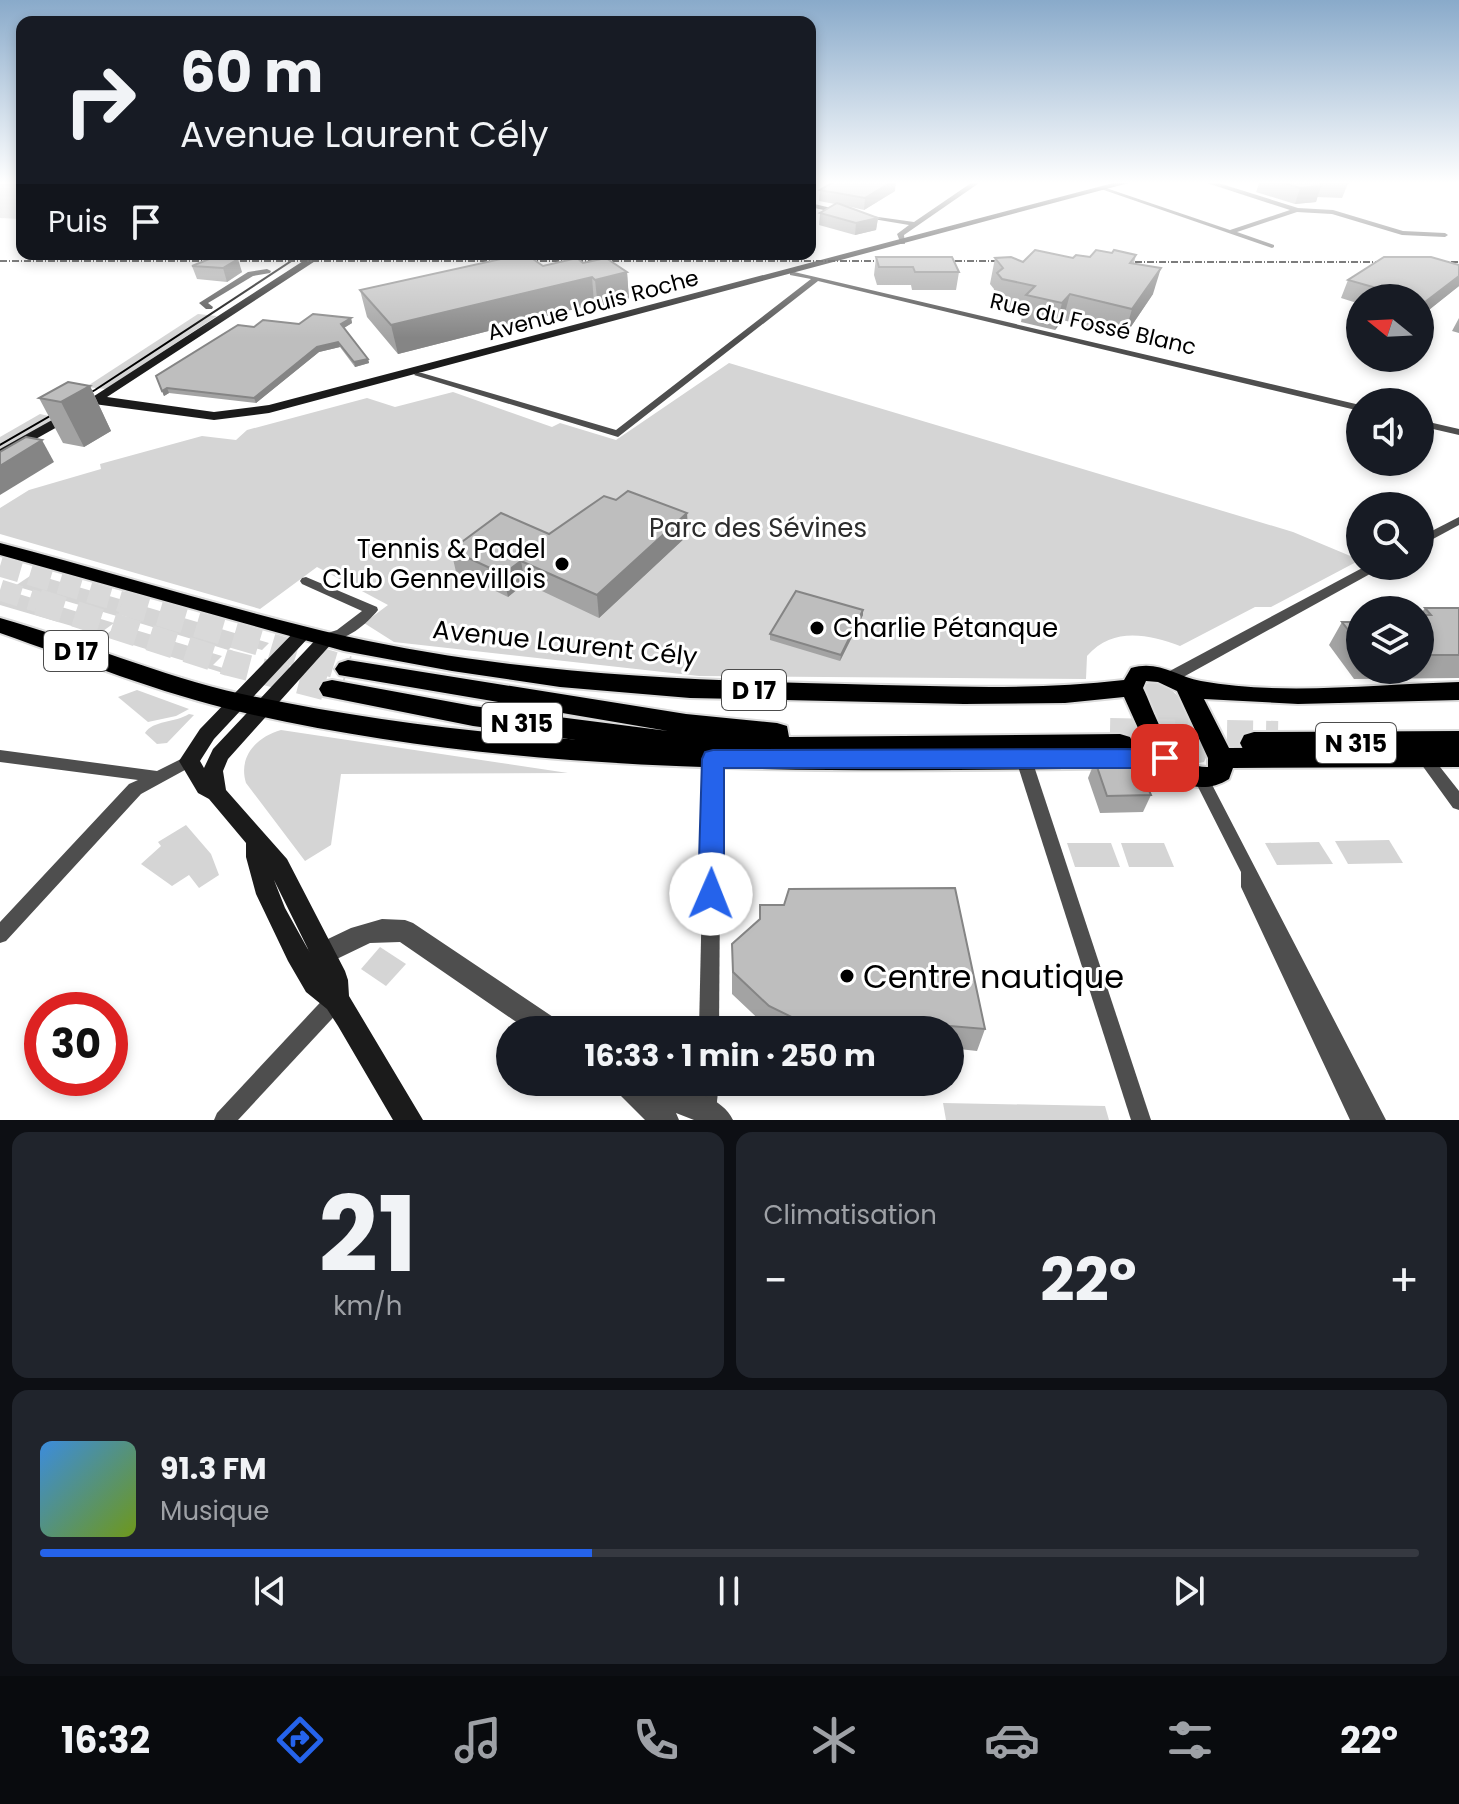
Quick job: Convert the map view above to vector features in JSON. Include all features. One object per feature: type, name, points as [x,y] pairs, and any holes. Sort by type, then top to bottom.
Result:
[{"type":"highway","name":"N 315","points":[[340,679],[473,716],[714,748],[1115,738]]},
{"type":"highway","name":"N 315","points":[[1254,743],[1459,742]]},
{"type":"main road","name":"Avenue Louis Roche","points":[[95,404],[214,416],[269,409],[940,233]]},
{"type":"main road","points":[[0,461],[95,404],[312,260]]},
{"type":"main road","name":"Avenue Louis Roche","points":[[95,404],[207,426],[264,419],[435,368]]},
{"type":"main road","points":[[0,455],[95,404]]},
{"type":"main road","name":"Avenue Laurent Cély","points":[[0,549],[303,633],[400,655],[634,686],[906,694],[1092,694],[1131,688],[1139,674],[1241,694],[1459,691]]},
{"type":"main road","name":"D 17","points":[[0,625],[237,702],[449,738],[713,759],[1165,758]]},
{"type":"main road","points":[[303,633],[198,745],[189,761],[205,787],[214,782],[220,755],[327,638]]},
{"type":"main road","points":[[1131,688],[1165,758],[1178,771],[1202,779],[1220,772],[1221,758],[1179,682]]},
{"type":"main road","points":[[1221,758],[1459,757]]},
{"type":"main road","points":[[214,782],[257,841],[256,855],[267,890],[314,958],[316,985],[336,1000],[409,1120]]},
{"type":"street","points":[[902,233],[903,243]]},
{"type":"street","points":[[909,233],[919,239]]},
{"type":"street","points":[[1234,233],[1272,246]]},
{"type":"street","points":[[1408,233],[1445,235]]},
{"type":"street","points":[[419,375],[618,434],[816,279],[808,269]]},
{"type":"street","points":[[209,307],[203,303],[251,274],[267,271]]},
{"type":"street","name":"Rue du Fossé Blanc","points":[[793,273],[1346,405]]},
{"type":"street","points":[[1434,426],[1459,432]]},
{"type":"street","points":[[1434,534],[1459,520]]},
{"type":"street","points":[[1179,682],[1351,580]]},
{"type":"street","points":[[306,581],[372,610],[342,633],[327,638]]},
{"type":"street","points":[[0,756],[154,776]]},
{"type":"street","points":[[1424,757],[1459,803]]},
{"type":"street","points":[[709,1016],[713,759]]},
{"type":"street","points":[[1024,760],[1141,1120]]},
{"type":"street","points":[[2,930],[129,795],[154,776],[189,761]]},
{"type":"street","points":[[1202,779],[1248,874],[1260,887],[1376,1120]]},
{"type":"street","points":[[1248,874],[1250,887],[1361,1120]]},
{"type":"street","points":[[314,958],[366,932],[392,928],[405,931],[529,1016]]},
{"type":"street","points":[[224,1120],[336,1000]]},
{"type":"street","points":[[642,1096],[665,1120]]},
{"type":"street","points":[[661,1096],[710,1117],[709,1096]]},
{"type":"green space","points":[[198,314],[217,316],[106,389],[86,387]]},
{"type":"green space","name":"Parc des Sévines","points":[[729,363],[1293,532],[1346,554],[1346,567],[1271,607],[1255,607],[1180,646],[1143,636],[1119,637],[1108,641],[1087,656],[1086,679],[699,676],[394,642],[364,623],[388,605],[317,567],[260,609],[0,534],[0,508],[29,490],[101,469],[100,464],[202,436],[236,440],[247,430],[367,398],[395,407],[453,392],[552,427],[560,423],[616,440]]},
{"type":"green space","points":[[40,414],[58,418],[0,452],[0,437]]},
{"type":"green space","points":[[33,574],[137,604],[120,617],[15,586]]},
{"type":"green space","points":[[9,591],[114,623],[99,634],[0,605],[0,597]]},
{"type":"green space","points":[[143,606],[269,643],[262,650],[236,643],[228,650],[126,619]]},
{"type":"green space","points":[[119,625],[222,656],[213,665],[240,673],[236,677],[104,636]]},
{"type":"green space","points":[[1157,681],[1176,694],[1189,711],[1209,751],[1204,762],[1193,763],[1183,758],[1166,738],[1144,689],[1145,684]]},
{"type":"green space","points":[[137,690],[189,709],[176,716],[148,722],[118,697]]},
{"type":"green space","points":[[194,715],[167,743],[157,744],[145,733],[153,726]]},
{"type":"green space","points":[[281,730],[568,773],[341,774],[331,845],[305,861],[246,783],[244,774],[251,749]]},
{"type":"green space","points":[[186,825],[211,854],[219,875],[199,888],[189,875],[172,886],[141,864],[161,846],[158,842]]},
{"type":"green space","points":[[1389,840],[1403,863],[1348,864],[1335,841]]},
{"type":"green space","points":[[1319,842],[1333,864],[1277,865],[1265,843]]},
{"type":"green space","points":[[1067,843],[1111,843],[1120,867],[1075,867]]},
{"type":"green space","points":[[1121,843],[1164,843],[1174,867],[1129,867]]},
{"type":"green space","points":[[380,947],[406,964],[386,986],[361,969]]},
{"type":"green space","points":[[943,1103],[1105,1106],[1109,1120],[946,1120]]},
{"type":"building","points":[[1035,250],[1073,258],[1076,255],[1090,257],[1096,250],[1112,253],[1114,250],[1136,255],[1130,263],[1161,268],[1132,309],[1070,294],[1062,303],[1026,295],[1035,286],[1002,279],[997,273],[1003,268],[995,258],[1011,257],[1023,262]]},
{"type":"building","points":[[876,257],[952,257],[959,272],[915,272],[913,267],[879,267]]},
{"type":"building","points":[[1384,257],[1431,257],[1459,265],[1459,276],[1434,295],[1434,284],[1362,284],[1348,280]]},
{"type":"building","points":[[207,260],[236,260],[223,268],[192,266]]},
{"type":"building","points":[[497,260],[534,260],[543,266],[568,260],[583,263],[609,260],[627,272],[595,280],[592,277],[391,325],[360,290]]},
{"type":"building","points":[[313,314],[351,318],[341,324],[368,359],[354,362],[338,342],[317,347],[254,398],[167,388],[162,391],[156,376],[238,325],[254,327],[263,320],[299,324]]},
{"type":"building","points":[[68,382],[90,386],[61,402],[39,398]]},
{"type":"building","points":[[26,437],[42,440],[0,466],[0,452]]},
{"type":"building","points":[[628,491],[687,513],[597,595],[521,561],[503,574],[451,550],[501,513],[549,534],[604,496],[616,500]]},
{"type":"building","name":"Charlie Pétanque","points":[[796,591],[863,610],[841,655],[770,634]]},
{"type":"building","points":[[1434,608],[1459,608],[1459,655],[1434,655]]},
{"type":"building","points":[[1136,760],[1151,795],[1107,796],[1095,761]]},
{"type":"building","name":"Centre nautique","points":[[955,888],[985,1029],[964,1027],[964,1016],[790,1016],[769,1006],[733,972],[732,944],[760,919],[760,905],[784,905],[789,889]]},
{"type":"tunnel","points":[[0,566],[129,604]]},
{"type":"tunnel","points":[[0,590],[45,604]]},
{"type":"tunnel","points":[[38,602],[229,663],[332,689]]},
{"type":"tunnel","points":[[122,602],[348,669]]},
{"type":"tunnel","points":[[1110,731],[1278,734]]},
{"type":"tram line","points":[[0,445],[95,390],[293,260]]},
{"type":"railway","points":[[0,261],[899,261]]},
{"type":"railway","points":[[931,261],[1015,261]]},
{"type":"railway","points":[[1111,262],[1399,262]]},
{"type":"railway","points":[[1427,262],[1459,262]]},
{"type":"place","name":"Tennis & Padel Club Gennevillois","points":[[562,564]]},
{"type":"place","name":"Charlie Pétanque","points":[[817,628]]},
{"type":"place","name":"Centre nautique","points":[[847,976]]},
{"type":"route","points":[[711,894],[713,759],[1165,758]]}]
